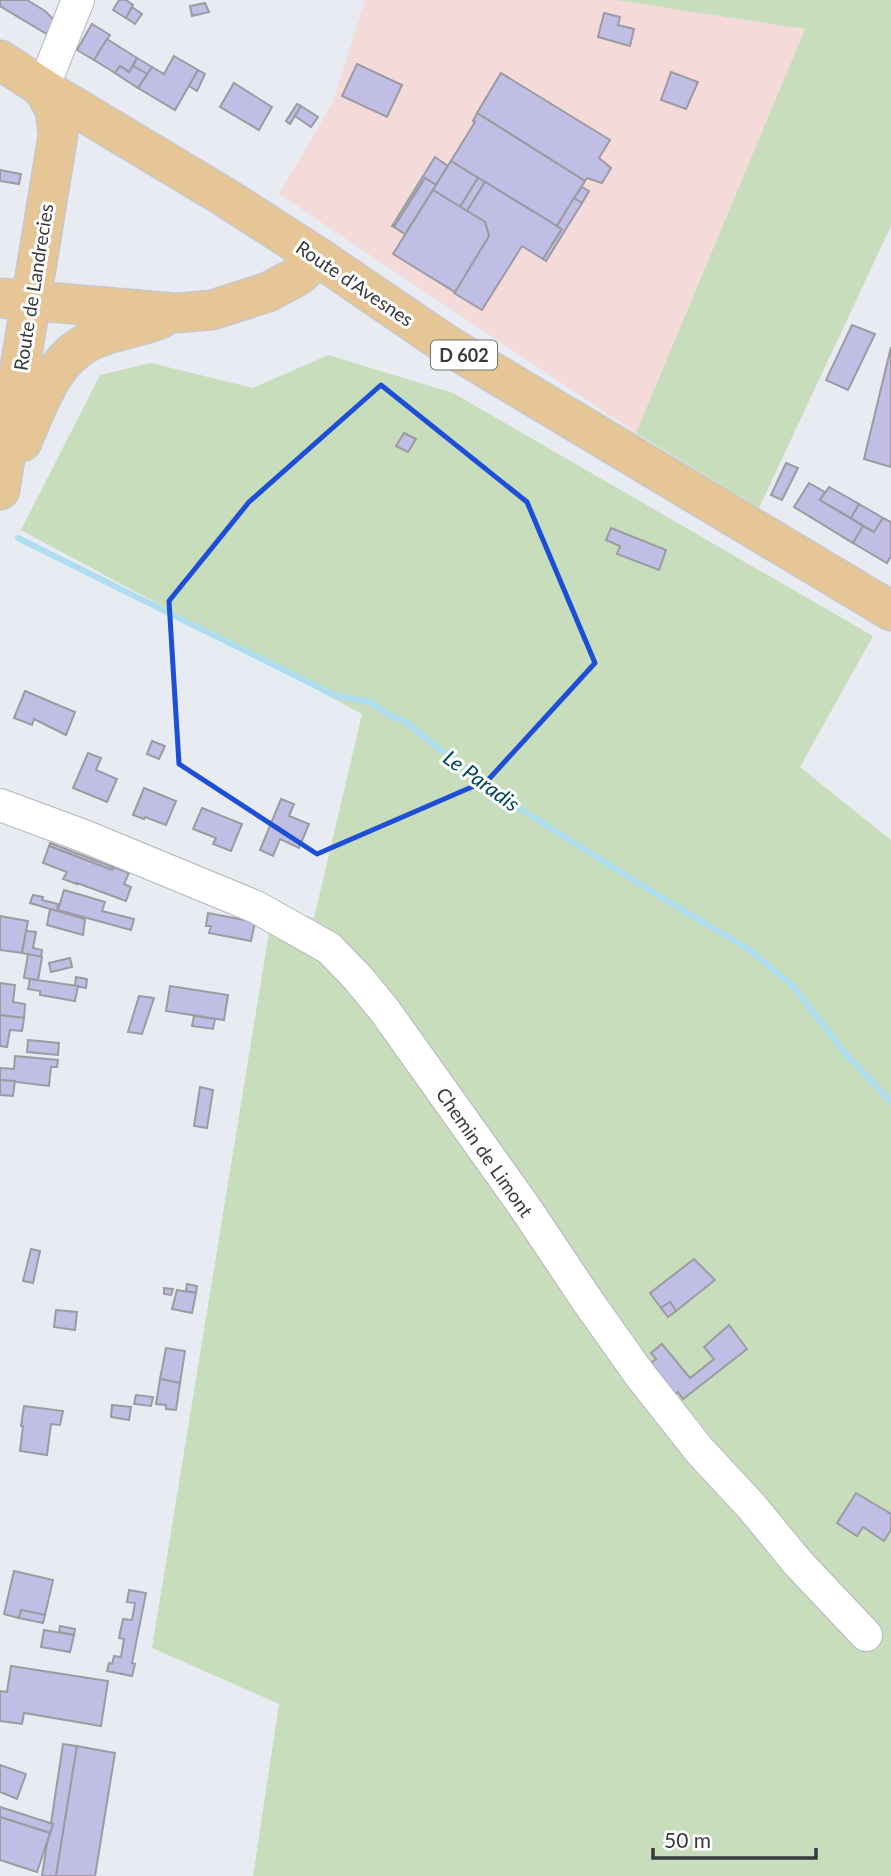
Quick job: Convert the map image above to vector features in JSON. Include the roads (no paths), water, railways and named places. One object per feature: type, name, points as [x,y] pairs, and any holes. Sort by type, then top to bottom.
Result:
[{"type":"main road","name":"Route d'Avesnes","points":[[0,60],[223,196],[444,343],[891,611]]},
{"type":"main road","name":"Route de Landrecies","points":[[0,491],[16,299],[58,135],[55,110],[43,88]]},
{"type":"main road","points":[[16,299],[177,313],[212,310],[268,292],[298,276],[318,257]]},
{"type":"main road","points":[[0,491],[46,387],[75,350],[96,338],[177,313]]},
{"type":"street","points":[[43,88],[78,0]]},
{"type":"street","name":"Chemin de Limont","points":[[0,806],[84,836],[256,907],[328,948],[358,978],[385,1011],[649,1386],[700,1451],[752,1507],[798,1563],[866,1635]]},
{"type":"waterway","name":"Le Paradis","points":[[18,538],[334,695],[370,702],[404,721],[497,794],[750,950],[793,986],[844,1052],[891,1102]]}]
